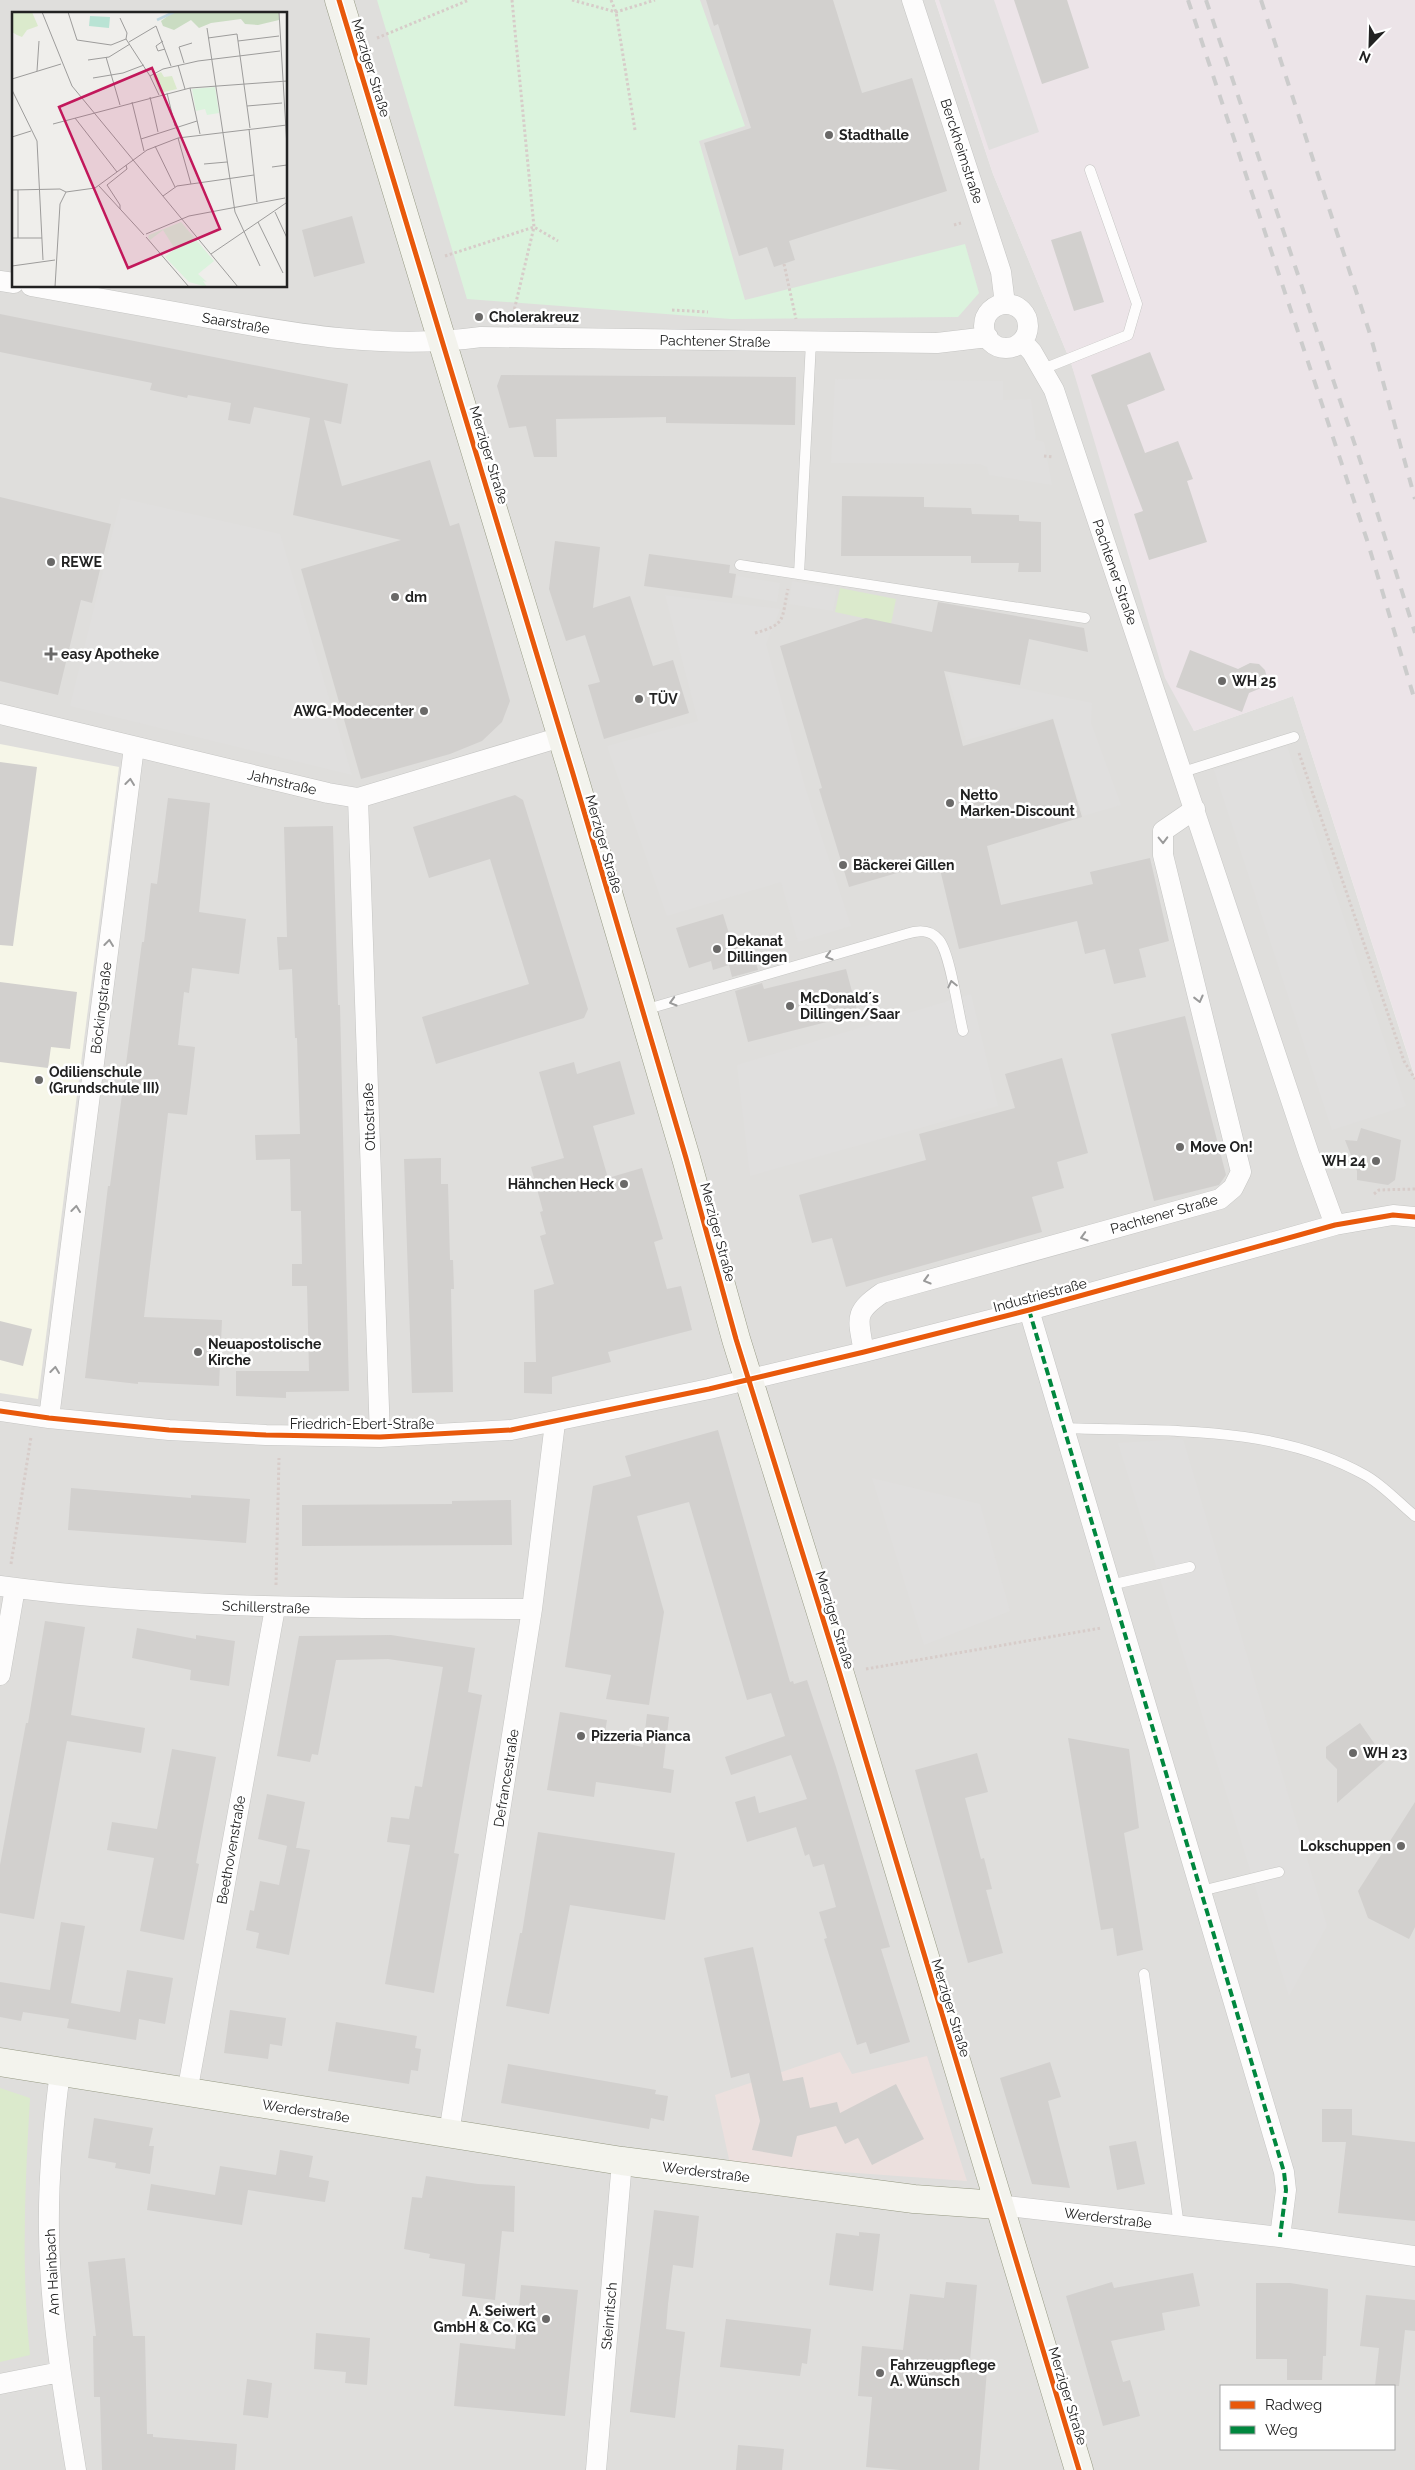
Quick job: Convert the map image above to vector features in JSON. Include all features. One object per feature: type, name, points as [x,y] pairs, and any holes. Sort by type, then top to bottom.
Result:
[{"type":"main road","name":"Merziger Straße","points":[[340,0],[561,737],[750,1380],[1079,2470]]},
{"type":"main road","name":"Werderstraße","points":[[0,2062],[622,2161],[914,2199],[998,2205]]},
{"type":"street","name":"Berckheimstraße","points":[[912,0],[1001,272],[1005,304]]},
{"type":"street","name":"Saarstraße","points":[[42,288],[327,338],[442,342]]},
{"type":"street","points":[[1005,304],[1019,308],[1028,320],[1026,335],[1022,341],[1017,345],[1004,348],[992,342],[988,337],[984,323],[987,315],[998,305],[1005,304]]},
{"type":"street","name":"Pachtener Straße","points":[[442,342],[481,337],[937,343],[988,337]]},
{"type":"street","name":"Pachtener Straße","points":[[1022,341],[1043,369],[1054,390],[1196,809],[1309,1154],[1335,1225]]},
{"type":"street","name":"Jahnstraße","points":[[0,714],[134,747],[358,798],[380,794],[561,737]]},
{"type":"street","name":"Böckingstraße","points":[[42,1417],[134,747]]},
{"type":"street","name":"Ottostraße","points":[[358,798],[380,1437]]},
{"type":"street","name":"Pachtener Straße","points":[[864,1352],[858,1321],[863,1306],[882,1293],[1220,1199],[1233,1188],[1242,1172],[1163,855],[1163,831],[1196,809]]},
{"type":"street","name":"Industriestraße","points":[[750,1380],[1029,1310],[1335,1225],[1393,1215],[1415,1217]]},
{"type":"street","points":[[1029,1310],[1284,2172],[1286,2190],[1280,2238]]},
{"type":"street","name":"Friedrich-Ebert-Straße","points":[[0,1411],[168,1430],[280,1436],[380,1437],[511,1430],[555,1423],[750,1380]]},
{"type":"street","name":"Defrancestraße","points":[[449,2133],[532,1609],[555,1423]]},
{"type":"street","points":[[0,1675],[7,1587]]},
{"type":"street","name":"Schillerstraße","points":[[7,1587],[120,1599],[275,1608],[532,1609]]},
{"type":"street","name":"Beethovenstraße","points":[[187,2092],[275,1608]]},
{"type":"street","name":"Am Hainbach","points":[[60,2072],[49,2177],[49,2233],[52,2301],[60,2372],[76,2470]]},
{"type":"street","name":"Steinritsch","points":[[596,2470],[622,2161]]},
{"type":"street","name":"Werderstraße","points":[[998,2205],[1415,2256]]},
{"type":"street","points":[[0,2384],[60,2372]]},
{"type":"lane","points":[[1043,369],[1128,335],[1137,304],[1090,170]]},
{"type":"lane","points":[[795,573],[811,342]]},
{"type":"lane","points":[[740,565],[1085,618]]},
{"type":"lane","points":[[1183,772],[1294,737]]},
{"type":"lane","points":[[642,1011],[906,934],[923,931],[932,934],[943,946],[963,1031]]},
{"type":"lane","points":[[1064,1428],[1241,1435],[1305,1448],[1367,1475],[1415,1516]]},
{"type":"lane","points":[[1110,1585],[1190,1567]]},
{"type":"lane","points":[[1201,1892],[1279,1872]]},
{"type":"lane","points":[[1144,1974],[1179,2226]]},
{"type":"path","points":[[354,47],[469,0]]},
{"type":"path","points":[[508,338],[534,227],[512,0]]},
{"type":"path","points":[[572,0],[616,12],[655,0]]},
{"type":"path","points":[[611,0],[616,12],[635,130]]},
{"type":"path","points":[[418,265],[534,227],[558,241]]},
{"type":"path","points":[[784,264],[794,309]]},
{"type":"path","points":[[672,310],[708,312]]},
{"type":"path","points":[[755,633],[776,627],[780,622],[795,573]]},
{"type":"path","points":[[1294,737],[1404,1060],[1415,1079]]},
{"type":"path","points":[[7,1587],[42,1417]]},
{"type":"path","points":[[275,1608],[280,1436]]},
{"type":"path","points":[[840,1674],[1122,1624]]},
{"type":"shaded area","points":[[0,0],[935,0],[993,174],[1071,363],[1194,731],[1293,696],[1415,1078],[1415,2470],[0,2470]]},
{"type":"shaded area","points":[[935,0],[1415,0],[1415,1077],[1293,696],[1194,731],[1165,678],[1071,363],[993,174]]},
{"type":"shaded area","points":[[939,0],[994,0],[1039,132],[989,150]]},
{"type":"shaded area","points":[[835,379],[1003,381],[1003,400],[1031,399],[1036,440],[1044,442],[1052,485],[989,475],[987,467],[980,464],[831,463]]},
{"type":"shaded area","points":[[121,498],[280,534],[352,775],[70,706]]},
{"type":"shaded area","points":[[737,576],[780,583],[777,602],[734,595]]},
{"type":"shaded area","points":[[792,581],[837,589],[833,611],[789,604]]},
{"type":"shaded area","points":[[665,595],[780,609],[766,644],[805,787],[851,926],[798,942],[781,882],[667,916],[607,746],[698,721]]},
{"type":"shaded area","points":[[947,673],[1092,703],[1091,723],[1121,805],[1083,816],[1053,718],[966,740]]},
{"type":"shaded area","name":"Odilienschule (Grundschule III)","points":[[0,744],[119,767],[38,1399],[0,1393]]},
{"type":"shaded area","points":[[1287,746],[1406,1106],[1332,1130],[1214,770]]},
{"type":"shaded area","points":[[971,994],[998,1106],[750,1176],[737,1065]]},
{"type":"shaded area","points":[[1183,1439],[1327,1926],[1289,1996],[1118,1443]]},
{"type":"shaded area","points":[[872,1478],[980,1504],[1010,1611],[924,1645]]},
{"type":"shaded area","points":[[840,2052],[852,2074],[927,2056],[967,2181],[730,2164],[715,2095]]},
{"type":"green space","points":[[377,0],[700,0],[745,126],[699,141],[745,300],[965,244],[979,293],[958,317],[731,319],[467,299]]},
{"type":"green space","points":[[840,588],[896,599],[891,624],[835,612]]},
{"type":"green space","points":[[0,2088],[30,2098],[25,2194],[25,2259],[30,2355],[0,2362]]},
{"type":"building","name":"Stadthalle","points":[[706,0],[833,0],[862,93],[912,78],[947,191],[789,241],[795,260],[774,267],[767,247],[739,256],[704,143],[751,128],[718,24],[714,26]]},
{"type":"building","points":[[1014,0],[1067,0],[1089,68],[1042,84]]},
{"type":"building","points":[[352,216],[365,263],[314,277],[302,230]]},
{"type":"building","points":[[1081,231],[1104,302],[1074,311],[1051,240]]},
{"type":"building","points":[[0,314],[348,384],[341,424],[324,420],[342,486],[430,460],[450,526],[459,523],[510,701],[502,722],[482,741],[450,754],[361,779],[301,569],[401,540],[293,515],[310,418],[254,407],[250,424],[228,420],[231,403],[188,395],[187,398],[150,390],[152,383],[0,352]]},
{"type":"building","points":[[1150,352],[1165,390],[1127,405],[1145,453],[1178,441],[1193,479],[1187,481],[1207,542],[1149,560],[1134,514],[1143,511],[1091,375]]},
{"type":"building","points":[[501,375],[796,377],[795,425],[666,423],[666,417],[556,419],[557,457],[534,457],[526,426],[509,428],[497,386]]},
{"type":"building","points":[[842,496],[924,497],[924,507],[971,508],[972,514],[1019,515],[1019,521],[1041,522],[1041,572],[1018,572],[1019,563],[971,563],[971,556],[841,556]]},
{"type":"building","name":"REWE","points":[[0,497],[111,524],[92,603],[81,600],[58,695],[0,681]]},
{"type":"building","points":[[555,541],[600,547],[593,608],[630,596],[653,666],[673,660],[689,713],[604,739],[588,685],[600,682],[585,635],[566,641],[549,589]]},
{"type":"building","points":[[649,554],[730,565],[729,573],[736,574],[732,598],[644,586]]},
{"type":"building","points":[[938,602],[1084,628],[1088,652],[1029,639],[1020,685],[944,671],[963,746],[1053,719],[1082,817],[987,846],[1001,905],[1093,884],[1090,872],[1150,858],[1169,941],[1139,949],[1146,977],[1114,984],[1105,949],[1085,954],[1077,921],[959,949],[938,861],[849,887],[819,789],[822,788],[780,646],[866,618],[932,632]]},
{"type":"building","name":"WH 25","points":[[1190,650],[1238,669],[1250,663],[1259,664],[1265,670],[1267,678],[1261,688],[1249,693],[1242,712],[1176,687]]},
{"type":"building","points":[[0,762],[37,767],[13,946],[0,945]]},
{"type":"building","points":[[515,795],[523,800],[588,1009],[584,1018],[436,1064],[422,1017],[529,984],[490,859],[429,878],[413,827]]},
{"type":"building","points":[[168,798],[210,803],[199,912],[246,919],[239,974],[192,968],[189,993],[184,992],[178,1045],[195,1047],[191,1083],[187,1115],[168,1113],[144,1317],[222,1320],[219,1386],[138,1382],[138,1384],[85,1378],[108,1186],[110,1186],[142,942],[144,942],[151,883],[157,884]]},
{"type":"building","points":[[333,826],[338,1005],[340,1005],[349,1391],[286,1392],[286,1398],[236,1396],[236,1371],[309,1371],[307,1286],[292,1286],[292,1264],[302,1264],[301,1211],[291,1211],[290,1159],[256,1160],[255,1135],[300,1134],[297,1038],[295,1038],[292,969],[279,970],[277,937],[287,937],[284,827]]},
{"type":"building","name":"Dekanat Dillingen","points":[[723,914],[731,940],[748,935],[758,970],[732,977],[729,965],[713,970],[711,961],[689,968],[676,928]]},
{"type":"building","points":[[846,969],[858,1014],[748,1042],[735,991],[762,983],[764,989]]},
{"type":"building","points":[[0,982],[77,992],[70,1049],[51,1047],[48,1068],[0,1062]]},
{"type":"building","points":[[1185,1016],[1226,1175],[1219,1185],[1154,1201],[1111,1034]]},
{"type":"building","points":[[1062,1058],[1088,1153],[1057,1162],[1064,1188],[1032,1197],[1042,1232],[846,1287],[832,1238],[812,1243],[799,1195],[926,1160],[919,1134],[1015,1108],[1005,1074]]},
{"type":"building","points":[[620,1061],[635,1114],[593,1126],[608,1178],[642,1168],[663,1239],[654,1242],[667,1289],[681,1286],[692,1330],[608,1352],[611,1362],[552,1377],[552,1394],[524,1393],[524,1362],[536,1362],[534,1290],[554,1284],[540,1236],[546,1234],[540,1212],[543,1211],[531,1167],[564,1158],[539,1072],[574,1062],[577,1074]]},
{"type":"building","name":"WH 24","points":[[1361,1128],[1401,1140],[1395,1180],[1388,1185],[1357,1180],[1357,1171],[1345,1140],[1357,1141]]},
{"type":"building","points":[[441,1158],[441,1184],[448,1184],[450,1260],[453,1260],[454,1289],[451,1289],[453,1392],[412,1393],[404,1159]]},
{"type":"building","points":[[0,1321],[32,1329],[23,1366],[0,1360]]},
{"type":"building","points":[[718,1430],[790,1682],[793,1681],[794,1684],[807,1680],[836,1767],[890,1947],[881,1949],[910,2042],[870,2054],[866,2042],[857,2045],[824,1939],[827,1938],[819,1912],[836,1907],[824,1864],[813,1867],[809,1854],[805,1856],[796,1827],[747,1842],[735,1802],[755,1796],[759,1813],[807,1799],[791,1755],[731,1775],[725,1757],[785,1736],[771,1693],[747,1700],[689,1502],[637,1516],[664,1612],[649,1705],[606,1699],[611,1675],[565,1667],[593,1486],[631,1476],[625,1456]]},
{"type":"building","points":[[71,1488],[191,1498],[191,1495],[250,1499],[246,1543],[68,1530]]},
{"type":"building","points":[[511,1500],[512,1545],[302,1546],[302,1505],[452,1504],[452,1501]]},
{"type":"building","points":[[45,1621],[85,1627],[71,1715],[145,1728],[141,1753],[67,1741],[34,1919],[0,1913],[0,1865],[26,1723],[28,1723]]},
{"type":"building","points":[[137,1628],[196,1639],[196,1635],[235,1641],[229,1686],[190,1680],[191,1670],[132,1658]]},
{"type":"building","points":[[391,1635],[475,1648],[468,1692],[482,1695],[454,1853],[459,1854],[434,1993],[385,1984],[410,1845],[387,1842],[391,1817],[409,1819],[415,1786],[422,1787],[443,1667],[388,1659],[336,1660],[318,1755],[312,1754],[310,1762],[277,1756],[299,1636]]},
{"type":"building","points":[[560,1712],[607,1720],[604,1739],[643,1747],[647,1714],[669,1717],[663,1768],[674,1770],[671,1793],[596,1782],[594,1797],[547,1790]]},
{"type":"building","name":"WH 23","points":[[1360,1723],[1386,1760],[1337,1803],[1337,1769],[1326,1758],[1326,1747]]},
{"type":"building","points":[[1068,1738],[1129,1749],[1139,1828],[1124,1833],[1143,1950],[1117,1956],[1113,1928],[1101,1930]]},
{"type":"building","points":[[172,1749],[216,1757],[196,1863],[199,1864],[184,1940],[140,1931],[154,1858],[107,1850],[112,1822],[157,1829]]},
{"type":"building","points":[[977,1753],[988,1792],[965,1798],[981,1859],[984,1858],[992,1889],[986,1890],[1003,1953],[968,1963],[915,1770]]},
{"type":"building","points":[[267,1794],[305,1802],[296,1848],[258,1839]]},
{"type":"building","name":"Lokschuppen","points":[[1415,1802],[1415,1927],[1409,1939],[1368,1918],[1358,1891]]},
{"type":"building","points":[[538,1832],[675,1853],[665,1920],[570,1905],[549,2014],[506,2006],[520,1933],[522,1933]]},
{"type":"building","points":[[287,1846],[310,1850],[289,1955],[256,1948],[259,1933],[246,1930],[250,1910],[254,1911],[260,1881],[279,1885]]},
{"type":"building","points":[[61,1922],[85,1926],[71,2003],[120,2012],[127,1970],[173,1978],[165,2024],[139,2019],[136,2040],[67,2028],[69,2019],[23,2012],[21,2021],[0,2017],[0,1982],[50,1990]]},
{"type":"building","points":[[753,1947],[783,2081],[803,2077],[810,2108],[837,2102],[840,2113],[896,2084],[924,2139],[872,2165],[858,2138],[845,2144],[836,2126],[797,2136],[792,2157],[752,2150],[760,2121],[749,2073],[731,2078],[704,1958]]},
{"type":"building","points":[[230,2010],[286,2018],[282,2046],[270,2044],[268,2059],[224,2053]]},
{"type":"building","points":[[336,2022],[417,2036],[415,2048],[421,2049],[418,2071],[411,2070],[409,2084],[328,2071]]},
{"type":"building","points":[[1050,2062],[1061,2097],[1048,2101],[1070,2188],[1032,2184],[1000,2078]]},
{"type":"building","points":[[508,2064],[656,2090],[655,2094],[668,2096],[664,2121],[651,2118],[649,2129],[501,2103]]},
{"type":"building","points":[[1322,2109],[1352,2109],[1352,2135],[1415,2142],[1415,2221],[1338,2213],[1346,2142],[1322,2142]]},
{"type":"building","points":[[94,2118],[153,2128],[149,2146],[154,2146],[150,2174],[115,2168],[116,2163],[88,2158]]},
{"type":"building","points":[[1136,2141],[1145,2184],[1117,2190],[1109,2146]]},
{"type":"building","points":[[280,2150],[313,2156],[309,2177],[329,2181],[325,2202],[248,2190],[242,2225],[147,2210],[151,2184],[215,2195],[220,2166],[276,2175]]},
{"type":"building","points":[[426,2176],[478,2184],[515,2186],[514,2232],[502,2231],[495,2300],[462,2296],[465,2264],[429,2258],[430,2254],[404,2249],[412,2197],[422,2198]]},
{"type":"building","points":[[654,2210],[699,2216],[693,2268],[673,2265],[668,2304],[666,2329],[685,2332],[675,2418],[630,2412]]},
{"type":"building","points":[[859,2232],[880,2234],[873,2291],[829,2285],[836,2233],[859,2236]]},
{"type":"building","points":[[125,2258],[133,2336],[145,2336],[147,2434],[153,2434],[153,2437],[237,2444],[235,2470],[102,2470],[100,2397],[94,2397],[93,2336],[96,2336],[88,2262]]},
{"type":"building","points":[[1193,2273],[1200,2306],[1162,2313],[1165,2330],[1111,2341],[1123,2382],[1130,2380],[1140,2416],[1103,2426],[1066,2296],[1112,2282],[1114,2288]]},
{"type":"building","points":[[946,2282],[977,2285],[969,2371],[987,2370],[979,2470],[900,2470],[866,2467],[872,2397],[858,2396],[862,2346],[903,2350],[910,2294],[944,2298]]},
{"type":"building","points":[[1256,2283],[1290,2283],[1328,2289],[1326,2356],[1323,2356],[1322,2380],[1287,2380],[1287,2359],[1256,2359]]},
{"type":"building","points":[[521,2285],[578,2290],[565,2416],[454,2406],[460,2343],[515,2349]]},
{"type":"building","points":[[1366,2295],[1415,2300],[1415,2331],[1405,2330],[1399,2386],[1375,2385],[1379,2348],[1360,2346]]},
{"type":"building","points":[[726,2319],[811,2329],[807,2364],[802,2363],[800,2376],[720,2367]]},
{"type":"building","points":[[316,2333],[370,2338],[367,2385],[345,2383],[346,2372],[314,2369]]},
{"type":"building","points":[[247,2379],[272,2383],[268,2418],[243,2415]]},
{"type":"building","points":[[738,2445],[784,2449],[782,2470],[736,2470]]},
{"type":"railway","points":[[1188,0],[1367,540],[1415,701]]},
{"type":"railway","points":[[1206,0],[1371,493],[1415,633]]},
{"type":"railway","points":[[1261,0],[1370,334],[1415,499]]},
{"type":"marked path","points":[[1029,1310],[1284,2172],[1286,2190],[1280,2237]]},
{"type":"cycle path","points":[[339,0],[573,774],[686,1158],[736,1339],[840,1674],[1079,2470]]},
{"type":"cycle path","points":[[0,1411],[169,1430],[266,1435],[380,1437],[511,1430],[709,1389],[864,1352],[1029,1310],[1335,1225],[1393,1215],[1415,1217]]},
{"type":"place","name":"Stadthalle","points":[[829,135]]},
{"type":"place","name":"Cholerakreuz","points":[[479,317]]},
{"type":"place","name":"REWE","points":[[51,562]]},
{"type":"place","name":"dm","points":[[395,597]]},
{"type":"place","name":"easy Apotheke","points":[[51,654]]},
{"type":"place","name":"WH 25","points":[[1222,681]]},
{"type":"place","name":"TÜV","points":[[639,699]]},
{"type":"place","name":"AWG-Modecenter","points":[[424,711]]},
{"type":"place","name":"Netto Marken-Discount","points":[[950,803]]},
{"type":"place","name":"Bäckerei Gillen","points":[[843,865]]},
{"type":"place","name":"Dekanat Dillingen","points":[[717,949]]},
{"type":"place","name":"McDonald´s Dillingen/Saar","points":[[790,1006]]},
{"type":"place","name":"Odilienschule (Grundschule III)","points":[[39,1080]]},
{"type":"place","name":"Move On!","points":[[1180,1147]]},
{"type":"place","name":"WH 24","points":[[1376,1161]]},
{"type":"place","name":"Hähnchen Heck","points":[[624,1184]]},
{"type":"place","name":"Neuapostolische Kirche","points":[[198,1352]]},
{"type":"place","name":"Pizzeria Pianca","points":[[581,1736]]},
{"type":"place","name":"WH 23","points":[[1353,1753]]},
{"type":"place","name":"Lokschuppen","points":[[1401,1846]]},
{"type":"place","name":"A. Seiwert GmbH & Co. KG","points":[[546,2319]]},
{"type":"place","name":"Fahrzeugpflege A. Wünsch","points":[[880,2373]]}]
